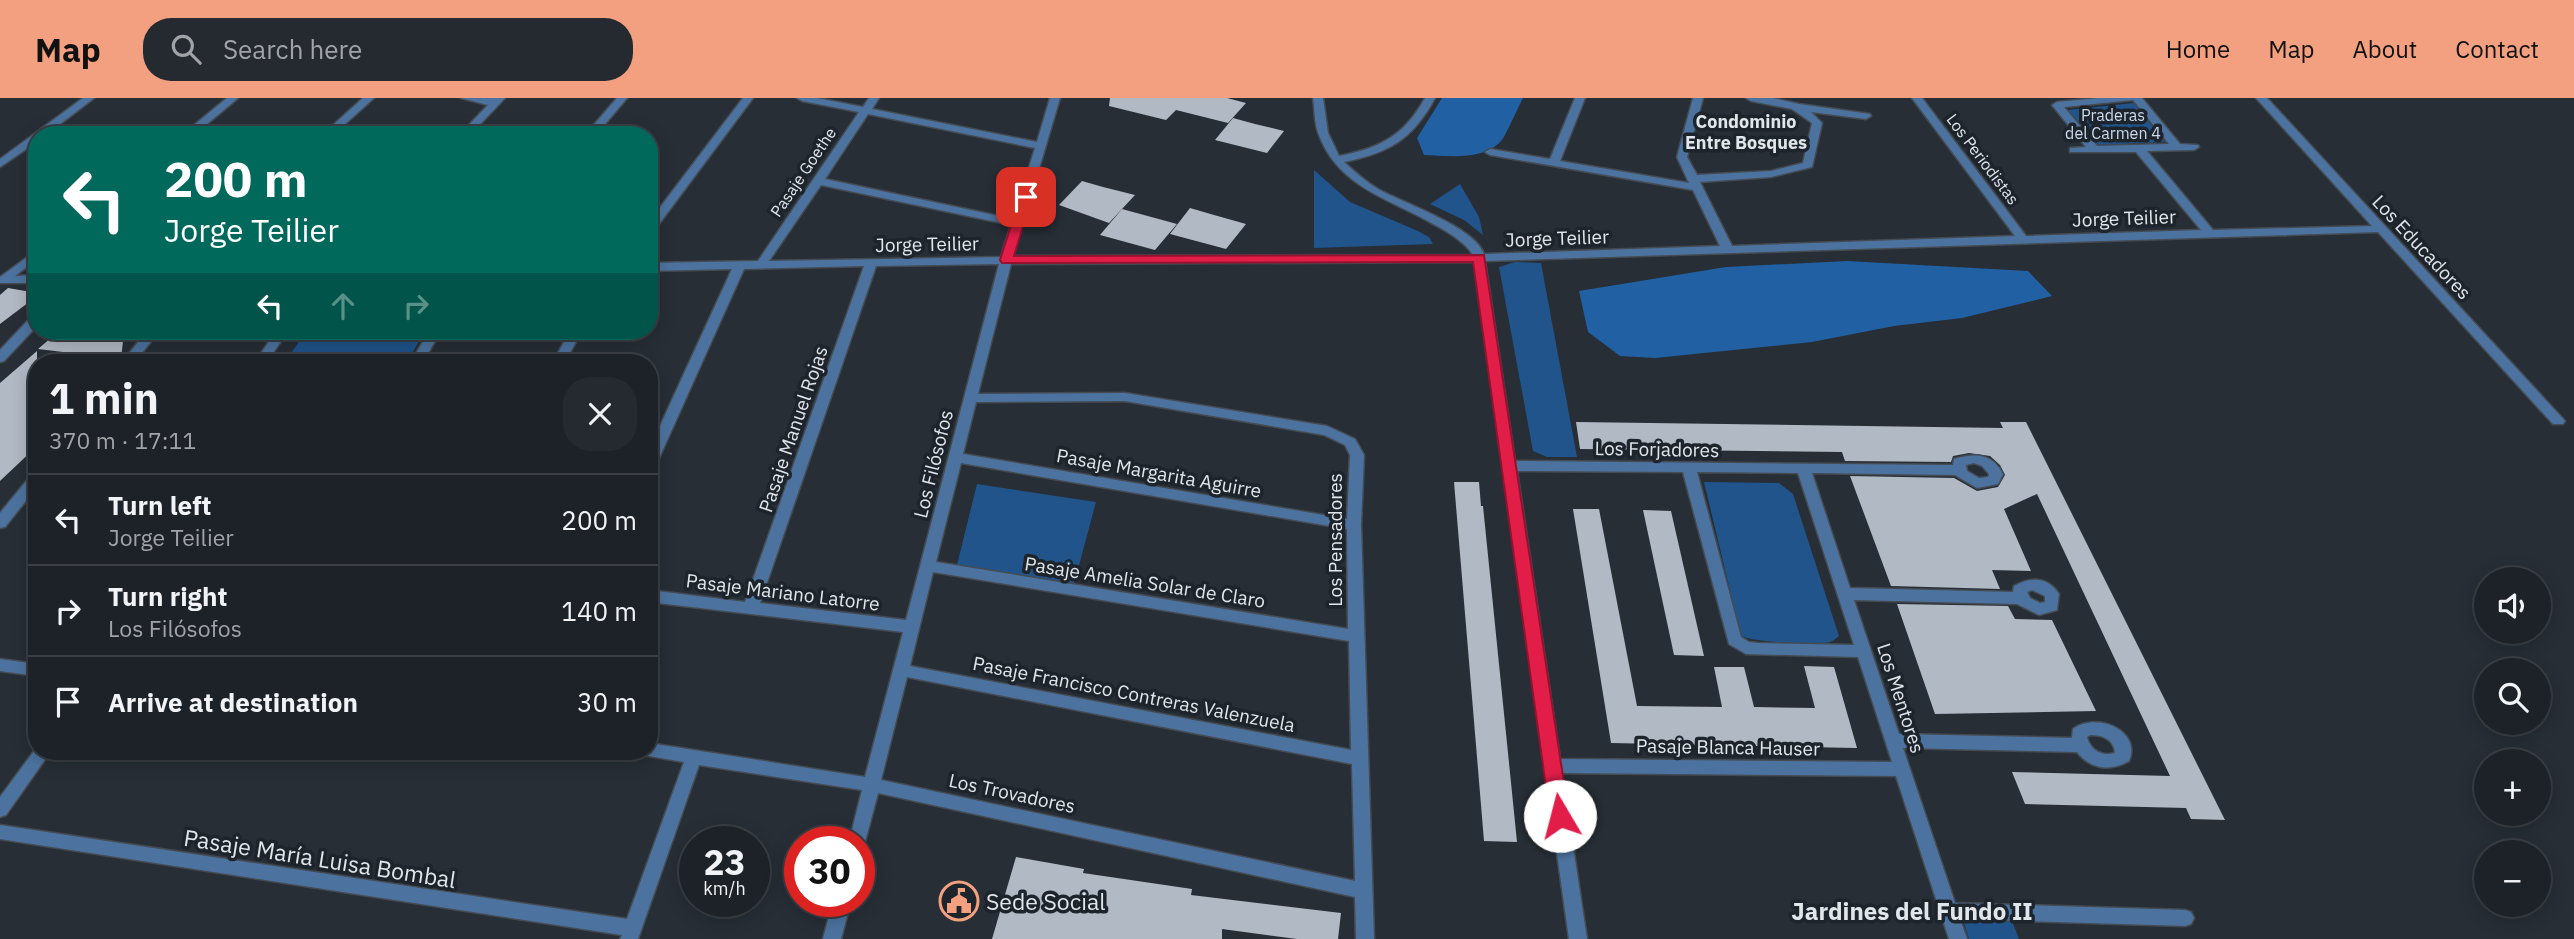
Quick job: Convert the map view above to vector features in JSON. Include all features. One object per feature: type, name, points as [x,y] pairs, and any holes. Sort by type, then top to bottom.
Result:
[{"type":"street","points":[[51,126],[89,98]]},
{"type":"street","points":[[198,126],[233,98]]},
{"type":"street","points":[[337,126],[369,98]]},
{"type":"street","points":[[466,98],[497,101]]},
{"type":"street","points":[[598,126],[622,98]]},
{"type":"street","points":[[658,218],[748,98]]},
{"type":"street","points":[[802,98],[1042,146]]},
{"type":"street","name":"Pasaje Goethe","points":[[761,265],[874,98]]},
{"type":"street","name":"Los Filósofos","points":[[861,826],[1006,260],[1055,98]]},
{"type":"street","points":[[1318,98],[1322,137],[1336,160],[1361,184],[1442,222],[1463,236],[1478,251],[1578,939]]},
{"type":"street","points":[[1336,160],[1374,151],[1393,142],[1413,128],[1430,98]]},
{"type":"street","points":[[1554,163],[1580,98]]},
{"type":"street","points":[[1698,98],[1682,157],[1728,250]]},
{"type":"street","points":[[1751,98],[1866,116]]},
{"type":"street","name":"Los Periodistas","points":[[1917,98],[2023,239]]},
{"type":"street","points":[[2094,150],[2057,105],[2130,98]]},
{"type":"street","points":[[2137,98],[2178,147]]},
{"type":"street","name":"Los Educadores","points":[[2261,98],[2558,421]]},
{"type":"street","points":[[473,126],[497,101]]},
{"type":"street","points":[[1490,152],[1693,183],[1771,174],[1808,166],[1817,123],[1801,107]]},
{"type":"street","points":[[0,164],[28,143]]},
{"type":"street","points":[[2074,150],[2194,147]]},
{"type":"street","points":[[2139,149],[2210,233]]},
{"type":"street","points":[[818,181],[1018,223]]},
{"type":"street","name":"Jorge Teilier","points":[[658,267],[1006,260],[1479,258],[2382,229]]},
{"type":"street","points":[[1,280],[28,260]]},
{"type":"street","name":"Pasaje Manuel Rojas","points":[[751,607],[871,263]]},
{"type":"street","points":[[658,445],[740,265]]},
{"type":"street","points":[[1,280],[28,279]]},
{"type":"street","points":[[0,358],[28,328]]},
{"type":"street","points":[[134,354],[146,340]]},
{"type":"street","name":"Los Pensadores","points":[[971,398],[1125,397],[1327,431],[1350,442],[1357,455],[1354,525],[1365,939]]},
{"type":"street","name":"Pasaje Margarita Aguirre","points":[[957,458],[1354,525]]},
{"type":"street","name":"Los Forjadores","points":[[1509,466],[1959,470]]},
{"type":"street","points":[[1689,468],[1734,639],[1746,648],[1864,651]]},
{"type":"street","name":"Los Mentores","points":[[1804,470],[1958,939]]},
{"type":"street","points":[[0,523],[28,488]]},
{"type":"street","name":"Pasaje Amelia Solar de Claro","points":[[928,566],[1356,636]]},
{"type":"street","points":[[1844,594],[2020,598]]},
{"type":"street","name":"Pasaje Mariano Latorre","points":[[658,597],[912,627]]},
{"type":"street","points":[[0,665],[28,669]]},
{"type":"street","name":"Pasaje Francisco Contreras Valenzuela","points":[[901,670],[1360,760]]},
{"type":"street","points":[[1894,741],[2080,745]]},
{"type":"street","name":"Los Trovadores","points":[[658,751],[872,785],[1364,891]]},
{"type":"street","points":[[631,934],[694,756]]},
{"type":"street","points":[[0,810],[36,760]]},
{"type":"street","name":"Pasaje Blanca Hauser","points":[[1553,766],[1902,769]]},
{"type":"street","name":"Pasaje María Luisa Bombal","points":[[0,832],[631,934]]},
{"type":"street","points":[[1949,911],[2185,918]]},
{"type":"street","points":[[832,939],[838,917]]},
{"type":"green space","name":"Praderas del Carmen 4","points":[[2134,103],[2165,142],[2098,145],[2068,110]]},
{"type":"green space","points":[[1314,170],[1350,202],[1418,231],[1429,237],[1433,244],[1314,248]]},
{"type":"green space","points":[[1460,184],[1479,217],[1483,235],[1464,220],[1430,204]]},
{"type":"green space","points":[[1515,262],[1541,263],[1577,457],[1547,457],[1533,451],[1499,267]]},
{"type":"green space","points":[[300,340],[420,340],[412,354],[291,354]]},
{"type":"green space","points":[[1704,482],[1779,483],[1793,494],[1839,636],[1830,642],[1812,644],[1771,642],[1741,636]]},
{"type":"green space","points":[[977,484],[1096,502],[1074,584],[957,565]]},
{"type":"green space","points":[[1961,914],[2010,916],[2019,939],[1969,939]]},
{"type":"shaded area","points":[[1442,98],[1523,98],[1506,133],[1491,149],[1470,155],[1424,155],[1417,138]]},
{"type":"shaded area","points":[[1847,261],[2028,271],[2052,296],[1962,318],[1894,326],[1812,342],[1655,358],[1620,356],[1588,332],[1579,291],[1726,267]]},
{"type":"building","points":[[1110,98],[1227,98],[1246,103],[1228,123],[1176,110],[1166,120],[1109,106]]},
{"type":"building","points":[[1233,118],[1284,131],[1267,153],[1215,140]]},
{"type":"building","points":[[1082,181],[1135,195],[1109,223],[1059,205]]},
{"type":"building","points":[[1190,208],[1246,224],[1226,249],[1170,234]]},
{"type":"building","points":[[1122,209],[1177,224],[1155,250],[1100,235]]},
{"type":"building","points":[[8,288],[28,291],[28,303],[0,324],[0,295]]},
{"type":"building","points":[[48,340],[123,341],[122,354],[80,354],[38,349]]},
{"type":"building","points":[[28,359],[28,455],[0,481],[0,383]]},
{"type":"building","points":[[1576,422],[2003,428],[2000,422],[2026,422],[2225,820],[2191,819],[2186,808],[2025,804],[2012,772],[2170,776],[2037,494],[2004,509],[2031,571],[1992,570],[2000,589],[1891,586],[1850,476],[1954,478],[1977,491],[1998,487],[2005,475],[2000,465],[1990,456],[1969,453],[1953,456],[1951,462],[1845,461],[1842,452],[1580,449]]},
{"type":"building","points":[[1454,482],[1479,482],[1517,842],[1484,841]]},
{"type":"building","points":[[1573,509],[1599,509],[1637,706],[1722,707],[1714,667],[1744,667],[1754,707],[1815,708],[1804,666],[1834,667],[1857,748],[1611,743]]},
{"type":"building","points":[[1643,510],[1671,511],[1704,656],[1674,655]]},
{"type":"building","points":[[1897,604],[2008,606],[2015,619],[2052,620],[2096,711],[1935,714]]},
{"type":"building","points":[[1016,857],[1084,869],[1083,873],[1192,889],[1191,895],[1341,913],[1338,939],[1297,939],[1222,929],[1222,939],[992,939]]},
{"type":"place","name":"Sede Social","points":[[959,901]]},
{"type":"district","name":"Condominio Entre Bosques","points":[[1746,131]]},
{"type":"district","name":"Jardines del Fundo II","points":[[1912,911]]},
{"type":"route","points":[[1026,197],[1006,260],[1479,258],[1560,816]]}]
